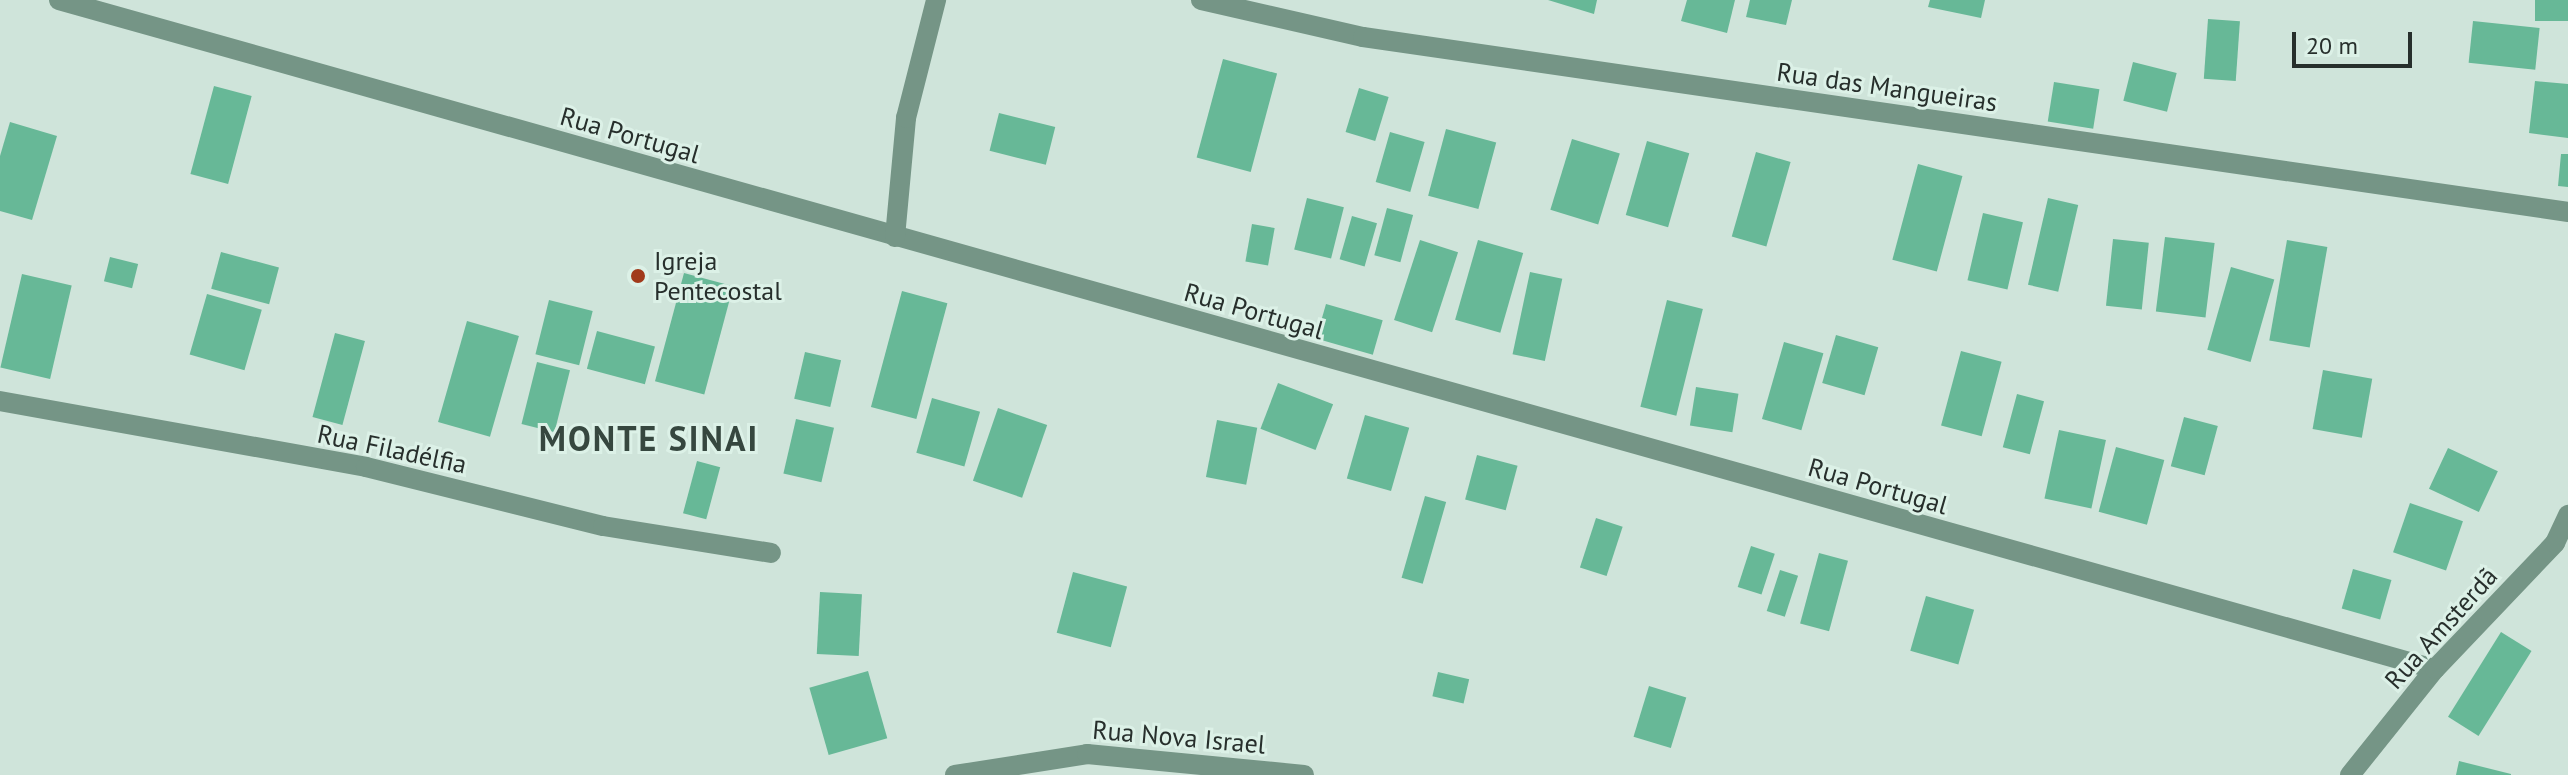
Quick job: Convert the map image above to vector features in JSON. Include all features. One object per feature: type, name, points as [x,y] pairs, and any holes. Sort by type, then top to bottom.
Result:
[{"type":"street","name":"Rua Portugal","points":[[59,0],[2435,669]]},
{"type":"street","points":[[895,237],[906,118],[936,0]]},
{"type":"street","name":"Rua das Mangueiras","points":[[1201,0],[1363,37],[2568,212]]},
{"type":"street","name":"Rua Filadélfia","points":[[0,401],[366,467],[603,526],[771,553]]},
{"type":"street","name":"Rua Amsterdã","points":[[2350,775],[2435,669],[2562,544],[2568,515]]},
{"type":"street","name":"Rua Nova Israel","points":[[955,775],[1087,754],[1304,775]]},
{"type":"building","points":[[1548,0],[1597,0],[1594,14]]},
{"type":"building","points":[[1687,0],[1735,0],[1727,33],[1681,21]]},
{"type":"building","points":[[1750,0],[1792,0],[1786,25],[1746,17]]},
{"type":"building","points":[[1930,0],[1985,0],[1981,18],[1928,7]]},
{"type":"building","points":[[2535,0],[2568,0],[2568,21],[2535,21]]},
{"type":"building","points":[[2208,19],[2240,21],[2236,81],[2204,79]]},
{"type":"building","points":[[2473,21],[2540,28],[2535,70],[2469,63]]},
{"type":"building","points":[[1223,59],[1277,73],[1251,172],[1197,158]]},
{"type":"building","points":[[2133,62],[2177,73],[2167,112],[2123,101]]},
{"type":"building","points":[[2535,81],[2568,84],[2568,138],[2529,133]]},
{"type":"building","points":[[2054,82],[2099,89],[2093,129],[2048,122]]},
{"type":"building","points":[[214,86],[252,96],[228,184],[190,174]]},
{"type":"building","points":[[1359,88],[1389,97],[1375,141],[1346,132]]},
{"type":"building","points":[[999,113],[1055,127],[1046,165],[990,151]]},
{"type":"building","points":[[10,122],[57,136],[32,220],[0,211],[0,156]]},
{"type":"building","points":[[1446,129],[1496,142],[1478,209],[1428,196]]},
{"type":"building","points":[[1390,132],[1425,142],[1410,192],[1376,182]]},
{"type":"building","points":[[1572,139],[1620,154],[1598,224],[1550,210]]},
{"type":"building","points":[[1647,141],[1689,153],[1668,227],[1626,215]]},
{"type":"building","points":[[1756,152],[1791,162],[1766,247],[1732,237]]},
{"type":"building","points":[[2561,154],[2568,154],[2568,187],[2558,186]]},
{"type":"building","points":[[1918,164],[1962,176],[1937,272],[1892,260]]},
{"type":"building","points":[[1307,198],[1344,207],[1331,259],[1294,249]]},
{"type":"building","points":[[2048,198],[2078,205],[2058,292],[2028,285]]},
{"type":"building","points":[[1387,208],[1413,215],[1400,262],[1374,255]]},
{"type":"building","points":[[1983,213],[2023,222],[2007,289],[1967,280]]},
{"type":"building","points":[[1352,216],[1377,223],[1365,266],[1340,259]]},
{"type":"building","points":[[1252,224],[1275,228],[1268,265],[1245,261]]},
{"type":"building","points":[[2165,237],[2215,243],[2205,318],[2156,311]]},
{"type":"building","points":[[2113,239],[2149,243],[2142,309],[2106,306]]},
{"type":"building","points":[[1420,240],[1458,252],[1432,332],[1394,320]]},
{"type":"building","points":[[1478,240],[1523,253],[1500,333],[1455,320]]},
{"type":"building","points":[[2287,240],[2327,247],[2310,348],[2269,340]]},
{"type":"building","points":[[221,252],[279,268],[269,304],[211,289]]},
{"type":"building","points":[[110,257],[138,264],[132,288],[104,281]]},
{"type":"building","points":[[2231,267],[2274,279],[2251,362],[2207,350]]},
{"type":"building","points":[[1530,272],[1562,279],[1545,361],[1513,354]]},
{"type":"building","points":[[684,273],[733,286],[704,394],[655,381]]},
{"type":"building","points":[[22,274],[72,285],[50,379],[0,368]]},
{"type":"building","points":[[902,291],[947,303],[916,419],[871,407]]},
{"type":"building","points":[[207,294],[262,310],[244,370],[190,355]]},
{"type":"building","points":[[549,300],[593,311],[579,365],[535,354]]},
{"type":"building","points":[[1667,300],[1703,309],[1676,416],[1640,407]]},
{"type":"building","points":[[1326,304],[1383,320],[1373,355],[1316,339]]},
{"type":"building","points":[[467,321],[519,336],[490,437],[438,422]]},
{"type":"building","points":[[597,331],[655,347],[645,384],[587,369]]},
{"type":"building","points":[[335,333],[365,341],[342,425],[312,417]]},
{"type":"building","points":[[1836,335],[1878,347],[1865,395],[1822,383]]},
{"type":"building","points":[[1784,342],[1823,353],[1801,430],[1762,419]]},
{"type":"building","points":[[1961,351],[2002,362],[1982,436],[1941,425]]},
{"type":"building","points":[[805,352],[841,360],[830,407],[794,399]]},
{"type":"building","points":[[537,362],[570,370],[555,432],[522,424]]},
{"type":"building","points":[[2323,370],[2372,379],[2362,438],[2313,429]]},
{"type":"building","points":[[1278,383],[1333,404],[1316,450],[1260,429]]},
{"type":"building","points":[[1696,387],[1738,394],[1732,432],[1690,426]]},
{"type":"building","points":[[2017,394],[2044,401],[2030,454],[2003,447]]},
{"type":"building","points":[[932,398],[980,412],[964,467],[916,453]]},
{"type":"building","points":[[998,408],[1047,425],[1022,498],[973,481]]},
{"type":"building","points":[[1365,415],[1409,428],[1391,491],[1347,478]]},
{"type":"building","points":[[2184,417],[2218,426],[2205,475],[2171,466]]},
{"type":"building","points":[[796,419],[834,428],[821,482],[783,474]]},
{"type":"building","points":[[1217,420],[1257,428],[1246,485],[1206,477]]},
{"type":"building","points":[[2059,430],[2106,440],[2091,508],[2044,498]]},
{"type":"building","points":[[2116,447],[2164,460],[2147,525],[2099,512]]},
{"type":"building","points":[[2448,448],[2498,471],[2479,512],[2429,489]]},
{"type":"building","points":[[1477,455],[1518,466],[1506,510],[1465,499]]},
{"type":"building","points":[[697,461],[720,467],[706,519],[683,513]]},
{"type":"building","points":[[1425,496],[1446,502],[1423,584],[1402,578]]},
{"type":"building","points":[[2410,503],[2463,521],[2446,570],[2393,552]]},
{"type":"building","points":[[1596,518],[1623,527],[1607,576],[1580,567]]},
{"type":"building","points":[[1751,546],[1775,554],[1761,595],[1738,587]]},
{"type":"building","points":[[1819,553],[1848,561],[1829,631],[1800,624]]},
{"type":"building","points":[[2353,569],[2391,580],[2380,619],[2342,608]]},
{"type":"building","points":[[1780,570],[1798,576],[1785,617],[1767,611]]},
{"type":"building","points":[[1073,572],[1127,586],[1111,647],[1057,633]]},
{"type":"building","points":[[820,592],[862,594],[859,656],[817,654]]},
{"type":"building","points":[[1926,596],[1974,610],[1958,665],[1910,651]]},
{"type":"building","points":[[2501,632],[2532,651],[2479,736],[2448,717]]},
{"type":"building","points":[[868,671],[887,738],[829,755],[809,688]]},
{"type":"building","points":[[1438,672],[1469,679],[1464,704],[1432,696]]},
{"type":"building","points":[[1649,686],[1686,697],[1671,748],[1634,737]]},
{"type":"building","points":[[2459,761],[2511,774],[2511,775],[2456,775]]},
{"type":"place","name":"Igreja Pentecostal","points":[[638,276]]},
{"type":"district","name":"MONTE SINAI","points":[[649,439]]}]
